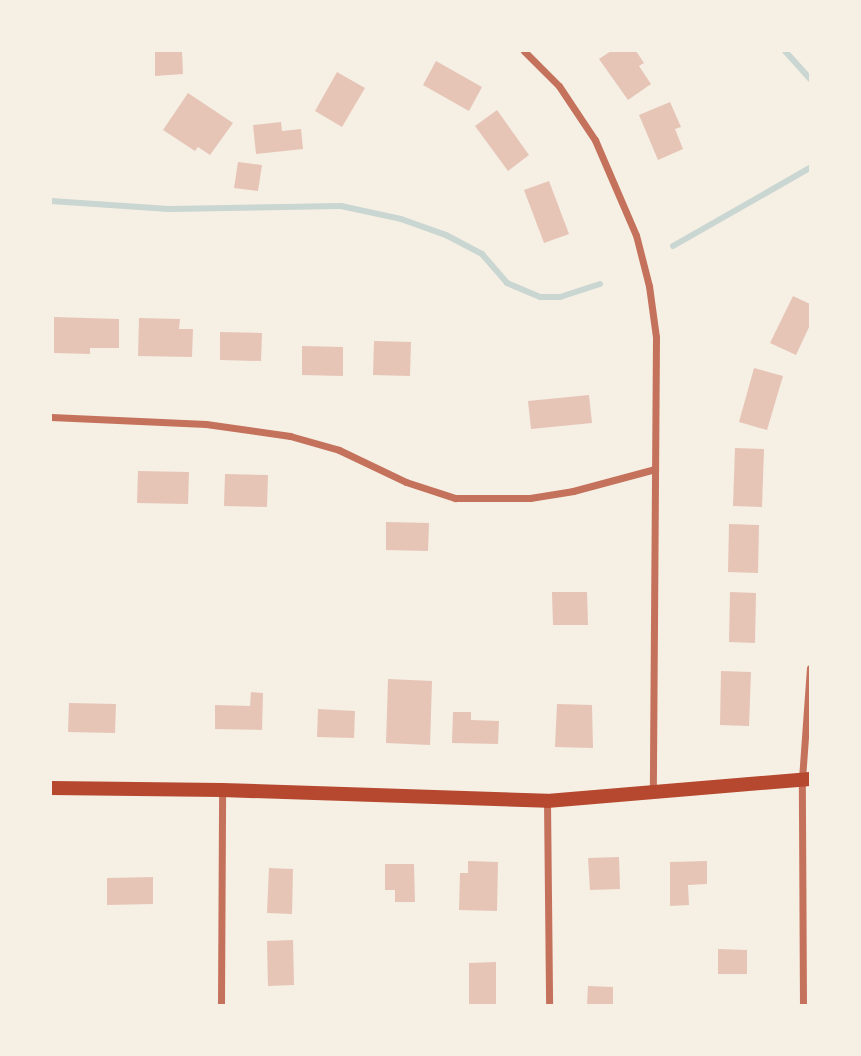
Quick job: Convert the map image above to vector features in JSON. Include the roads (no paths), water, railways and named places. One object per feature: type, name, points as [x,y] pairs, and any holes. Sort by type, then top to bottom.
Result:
[{"type":"main road","points":[[51,788],[222,790],[547,801],[806,779]]},
{"type":"street","points":[[524,51],[559,86],[595,140],[636,235],[649,286],[656,337],[653,793]]},
{"type":"street","points":[[51,417],[206,424],[290,436],[339,450],[407,482],[456,498],[530,498],[573,491],[655,469]]},
{"type":"street","points":[[803,1005],[810,668]]},
{"type":"street","points":[[221,1005],[222,790]]},
{"type":"street","points":[[547,801],[549,1005]]},
{"type":"waterway","points":[[785,51],[810,79]]},
{"type":"waterway","points":[[673,246],[810,168]]},
{"type":"waterway","points":[[51,201],[169,209],[341,206],[401,219],[446,235],[482,254],[507,283],[540,297],[560,297],[600,284]]}]
